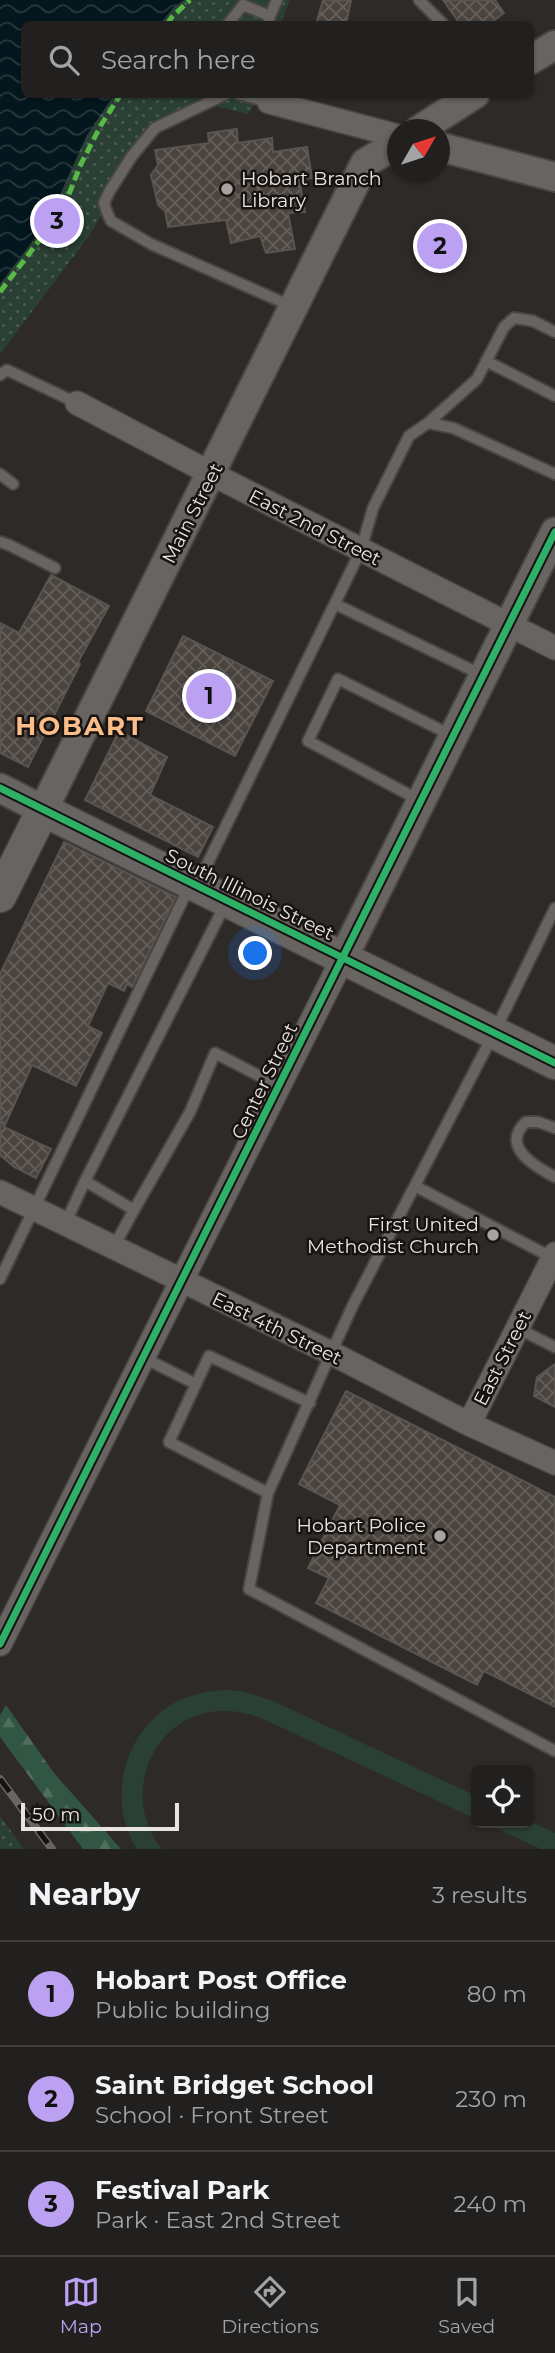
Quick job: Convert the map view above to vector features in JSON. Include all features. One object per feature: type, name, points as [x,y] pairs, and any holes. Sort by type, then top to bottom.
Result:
[{"type":"main road","name":"South Illinois Street","points":[[43,810],[555,1063]]},
{"type":"main road","name":"Main Street","points":[[0,896],[43,810]]},
{"type":"street","points":[[534,58],[555,45]]},
{"type":"street","points":[[436,119],[469,98]]},
{"type":"street","points":[[261,99],[387,133]]},
{"type":"street","name":"Main Street","points":[[43,810],[365,163],[387,149]]},
{"type":"street","points":[[450,150],[555,177]]},
{"type":"street","name":"East 2nd Street","points":[[77,403],[555,648]]},
{"type":"street","name":"Center Street","points":[[3,1632],[144,1358],[555,532]]},
{"type":"street","points":[[0,788],[43,810]]},
{"type":"street","name":"East 4th Street","points":[[0,1192],[331,1353],[469,1424],[555,1463]]},
{"type":"street","name":"East Street","points":[[469,1424],[554,1256]]},
{"type":"lane","points":[[230,21],[243,5],[269,20],[277,0]]},
{"type":"lane","points":[[419,0],[440,21]]},
{"type":"lane","points":[[218,98],[155,128],[132,156],[109,192],[104,203],[107,212],[111,221],[151,244],[294,307]]},
{"type":"lane","points":[[0,1279],[361,550],[373,508],[410,436],[477,379],[504,327],[514,318],[533,321],[555,332]]},
{"type":"lane","points":[[486,361],[555,396]]},
{"type":"lane","points":[[0,375],[7,370],[77,403]]},
{"type":"lane","points":[[428,423],[453,428],[555,474]]},
{"type":"lane","points":[[0,474],[13,484]]},
{"type":"lane","points":[[0,542],[55,568]]},
{"type":"lane","points":[[334,604],[484,676]]},
{"type":"lane","points":[[421,801],[308,741],[338,679],[454,736]]},
{"type":"lane","points":[[65,1224],[227,900]]},
{"type":"lane","points":[[555,908],[353,1305],[268,1493],[249,1589],[555,1751]]},
{"type":"lane","points":[[113,1248],[190,1112],[215,1053],[279,1086]]},
{"type":"lane","points":[[555,1128],[538,1122],[526,1122],[519,1129],[516,1138],[526,1158],[537,1168],[555,1177]]},
{"type":"lane","points":[[85,1181],[134,1210]]},
{"type":"lane","points":[[415,1186],[554,1256]]},
{"type":"lane","points":[[517,1328],[555,1347]]},
{"type":"lane","points":[[268,1493],[169,1442],[209,1356],[310,1403]]},
{"type":"lane","points":[[144,1358],[196,1384]]},
{"type":"green space","points":[[151,0],[290,0],[281,21],[136,21]]},
{"type":"green space","points":[[81,98],[259,98],[248,114],[211,105],[155,131],[89,236],[0,354],[0,241]]},
{"type":"green space","points":[[242,1691],[273,1701],[471,1794],[471,1817],[261,1718],[240,1712],[218,1711],[194,1716],[175,1728],[159,1744],[149,1763],[143,1785],[143,1807],[150,1829],[162,1849],[137,1849],[127,1829],[122,1808],[122,1787],[133,1746],[145,1728],[160,1713],[178,1701],[201,1693]]},
{"type":"green space","points":[[6,1705],[54,1773],[121,1849],[83,1849],[0,1737],[0,1715]]},
{"type":"green space","points":[[0,1816],[24,1849],[0,1849]]},
{"type":"green space","points":[[534,1823],[555,1833],[555,1849],[541,1849],[496,1828],[534,1828]]},
{"type":"water","points":[[0,0],[184,0],[162,21],[21,21],[21,98],[112,98],[87,135],[48,221],[0,284]]},
{"type":"building","points":[[323,0],[351,0],[347,21],[317,21]]},
{"type":"building","points":[[443,0],[495,0],[504,13],[493,21],[458,21]]},
{"type":"building","name":"Hobart Branch Library","points":[[237,129],[238,143],[272,138],[273,152],[307,147],[312,178],[299,179],[305,212],[288,213],[295,249],[266,253],[260,236],[231,243],[226,220],[168,227],[165,211],[158,205],[151,175],[158,165],[155,150],[209,143],[208,133]]},
{"type":"building","points":[[51,575],[109,606],[78,662],[80,664],[28,767],[0,753],[0,623],[19,633]]},
{"type":"building","points":[[183,636],[273,681],[235,756],[146,711]]},
{"type":"building","points":[[119,731],[167,757],[150,795],[213,827],[198,857],[85,800]]},
{"type":"building","points":[[64,842],[176,897],[132,987],[127,984],[124,991],[108,983],[88,1026],[102,1033],[76,1086],[32,1065],[4,1127],[51,1149],[36,1178],[14,1167],[0,1155],[0,974]]},
{"type":"building","points":[[555,1364],[555,1407],[534,1396],[537,1377]]},
{"type":"building","name":"Hobart Police Department","points":[[346,1391],[555,1497],[555,1707],[484,1671],[477,1685],[316,1603],[329,1578],[308,1568],[340,1505],[299,1484]]},
{"type":"railway","points":[[0,1779],[52,1849]]},
{"type":"marked path","points":[[169,21],[190,0]]},
{"type":"marked path","points":[[0,292],[63,209],[81,164],[118,98]]},
{"type":"cycle path","points":[[0,1644],[555,532]]},
{"type":"cycle path","points":[[0,788],[555,1063]]},
{"type":"place","name":"Hobart Branch Library","points":[[227,189]]},
{"type":"place","name":"Festival Park","points":[[57,221]]},
{"type":"place","name":"Saint Bridget School","points":[[440,246]]},
{"type":"place","name":"Hobart Post Office","points":[[209,696]]},
{"type":"place","name":"First United Methodist Church","points":[[493,1235]]},
{"type":"place","name":"Hobart Police Department","points":[[440,1536]]},
{"type":"district","name":"HOBART","points":[[80,726]]}]
